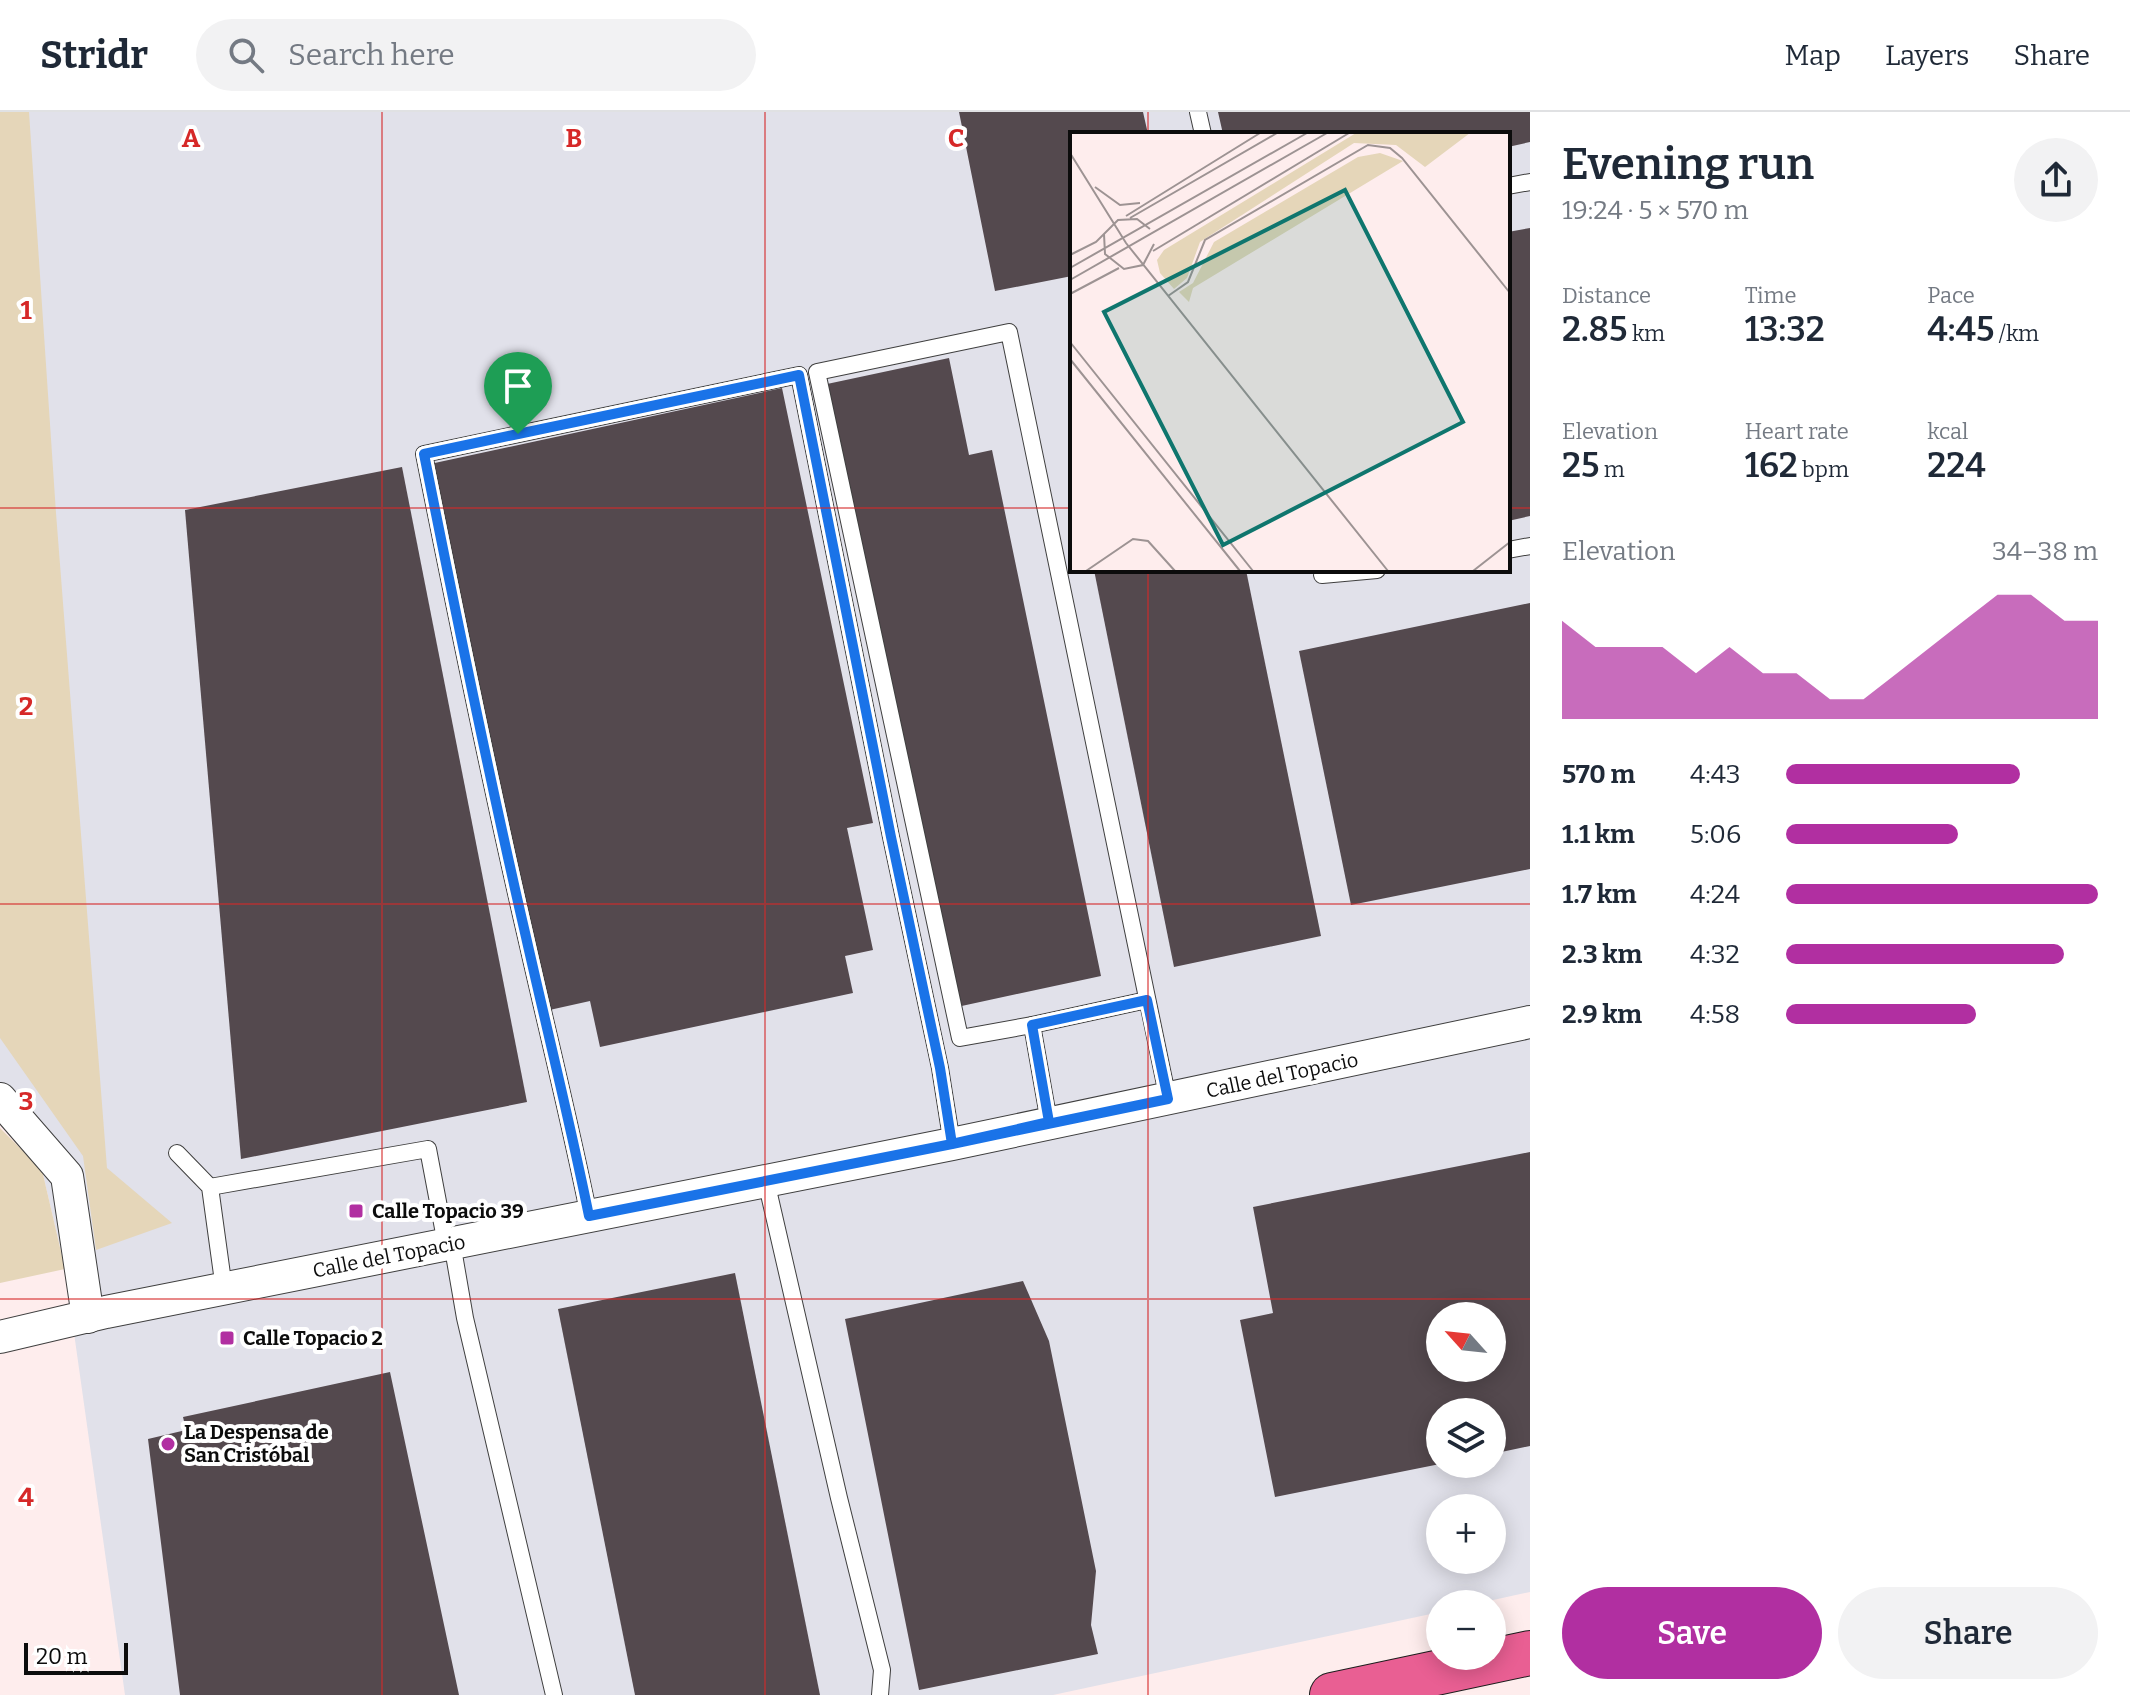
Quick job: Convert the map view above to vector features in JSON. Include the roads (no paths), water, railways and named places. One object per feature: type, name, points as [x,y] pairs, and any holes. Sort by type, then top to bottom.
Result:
[{"type":"highway","points":[[1332,1695],[1530,1653]]},
{"type":"street","name":"Calle del Topacio","points":[[0,1337],[449,1243],[952,1144],[1530,1022]]},
{"type":"street","points":[[0,1099],[67,1176],[88,1317]]},
{"type":"lane","points":[[1198,112],[1203,132]]},
{"type":"lane","points":[[1510,186],[1530,182]]},
{"type":"lane","points":[[1147,1000],[960,1038],[817,372],[1009,332],[1168,1099]]},
{"type":"lane","points":[[589,1216],[522,920],[424,454],[799,375],[940,1068],[952,1144]]},
{"type":"lane","points":[[1510,550],[1530,546]]},
{"type":"lane","points":[[1322,575],[1355,572]]},
{"type":"lane","points":[[1032,1025],[1049,1122]]},
{"type":"lane","points":[[210,1187],[428,1149],[554,1695]]},
{"type":"lane","points":[[177,1153],[210,1187],[224,1289]]},
{"type":"lane","points":[[766,1181],[882,1670],[880,1695]]},
{"type":"place","name":"Calle Topacio 39","points":[[356,1211]]},
{"type":"place","name":"Calle Topacio 2","points":[[227,1338]]},
{"type":"place","name":"La Despensa de San Cristóbal","points":[[168,1444]]}]
